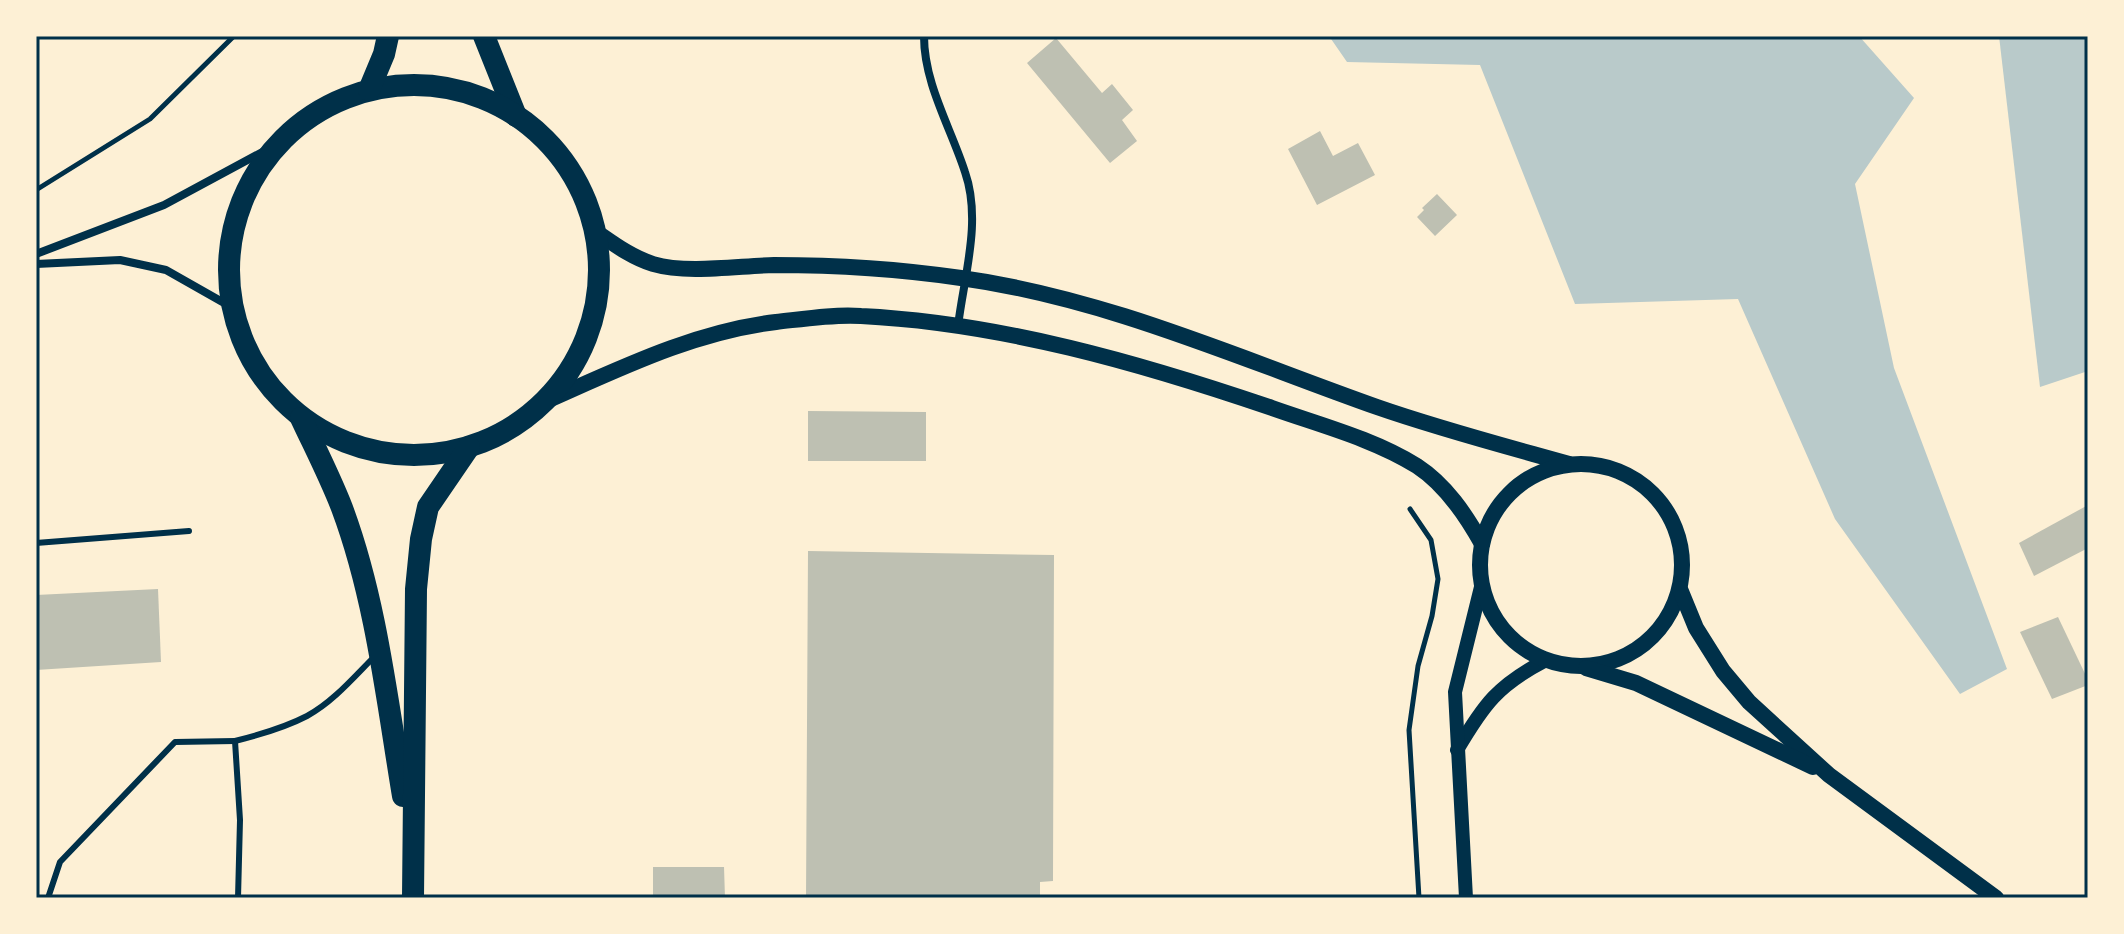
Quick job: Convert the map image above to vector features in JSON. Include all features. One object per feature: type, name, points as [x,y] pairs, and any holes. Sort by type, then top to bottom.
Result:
[{"type":"highway","points":[[369,90],[388,36]]},
{"type":"highway","points":[[484,36],[516,116]]},
{"type":"highway","points":[[394,86],[445,88],[494,103],[516,116],[553,147],[567,166],[589,208],[595,231],[599,284],[587,336],[576,360],[544,402],[509,429],[469,447],[425,455],[381,452],[339,440],[301,417],[281,399],[250,358],[233,308],[229,258],[236,220],[250,184],[279,143],[320,110],[344,98],[394,86]]},
{"type":"highway","points":[[301,417],[342,508],[380,652],[413,861]]},
{"type":"highway","points":[[413,898],[416,589],[421,539],[428,507],[469,447]]},
{"type":"main road","points":[[595,231],[627,254],[656,265],[869,267],[964,278],[1028,291],[1153,325],[1377,406],[1569,464],[1588,464],[1626,474],[1657,497],[1677,530],[1683,569],[1680,589],[1667,620],[1644,645],[1614,661],[1580,666]]},
{"type":"main road","points":[[544,402],[652,355],[727,331],[774,322],[858,315],[958,326],[1080,351],[1201,384],[1396,455],[1438,482],[1468,517],[1482,544]]},
{"type":"main road","points":[[1569,464],[1535,475],[1506,497],[1496,511],[1482,544],[1482,583],[1486,600],[1504,630],[1530,652],[1546,660],[1580,666],[1636,683],[1829,775]]},
{"type":"main road","points":[[1680,589],[1696,628],[1723,671],[1749,702],[1829,775],[1996,898]]},
{"type":"street","points":[[924,36],[924,50],[943,119],[966,174],[974,220],[958,326]]},
{"type":"street","points":[[36,254],[164,205],[279,143]]},
{"type":"street","points":[[36,264],[120,260],[135,263],[166,270],[233,308]]},
{"type":"street","points":[[1466,898],[1455,692],[1482,583]]},
{"type":"street","points":[[1457,750],[1482,708],[1501,688],[1546,660]]},
{"type":"lane","points":[[36,543],[189,531]]},
{"type":"lane","points":[[48,898],[60,862],[175,742],[235,741],[270,732],[308,716],[330,700],[380,652]]},
{"type":"lane","points":[[235,741],[240,820],[238,898]]},
{"type":"path","points":[[36,190],[150,119],[234,36]]},
{"type":"path","points":[[1410,509],[1431,540],[1438,579],[1432,616],[1418,666],[1409,730],[1419,898]]},
{"type":"shaded area","points":[[1329,36],[1859,36],[1914,98],[1855,184],[1894,368],[2007,669],[1960,694],[1835,519],[1738,299],[1575,304],[1480,65],[1347,62]]},
{"type":"shaded area","points":[[1999,36],[2088,36],[2088,371],[2040,387]]},
{"type":"building","points":[[1056,38],[1102,93],[1112,84],[1133,110],[1122,120],[1137,141],[1110,163],[1027,63]]},
{"type":"building","points":[[1320,131],[1333,156],[1358,143],[1375,175],[1317,205],[1288,149]]},
{"type":"building","points":[[1437,194],[1457,215],[1435,236],[1417,217]]},
{"type":"building","points":[[808,411],[926,412],[926,461],[808,461]]},
{"type":"building","points":[[2088,505],[2088,548],[2034,576],[2019,543]]},
{"type":"building","points":[[808,551],[1054,555],[1053,881],[1040,882],[1040,898],[806,898]]},
{"type":"building","points":[[158,589],[161,662],[36,670],[36,595]]},
{"type":"building","points":[[2058,617],[2088,685],[2052,699],[2020,632]]},
{"type":"building","points":[[653,867],[724,867],[725,898],[653,898]]}]
